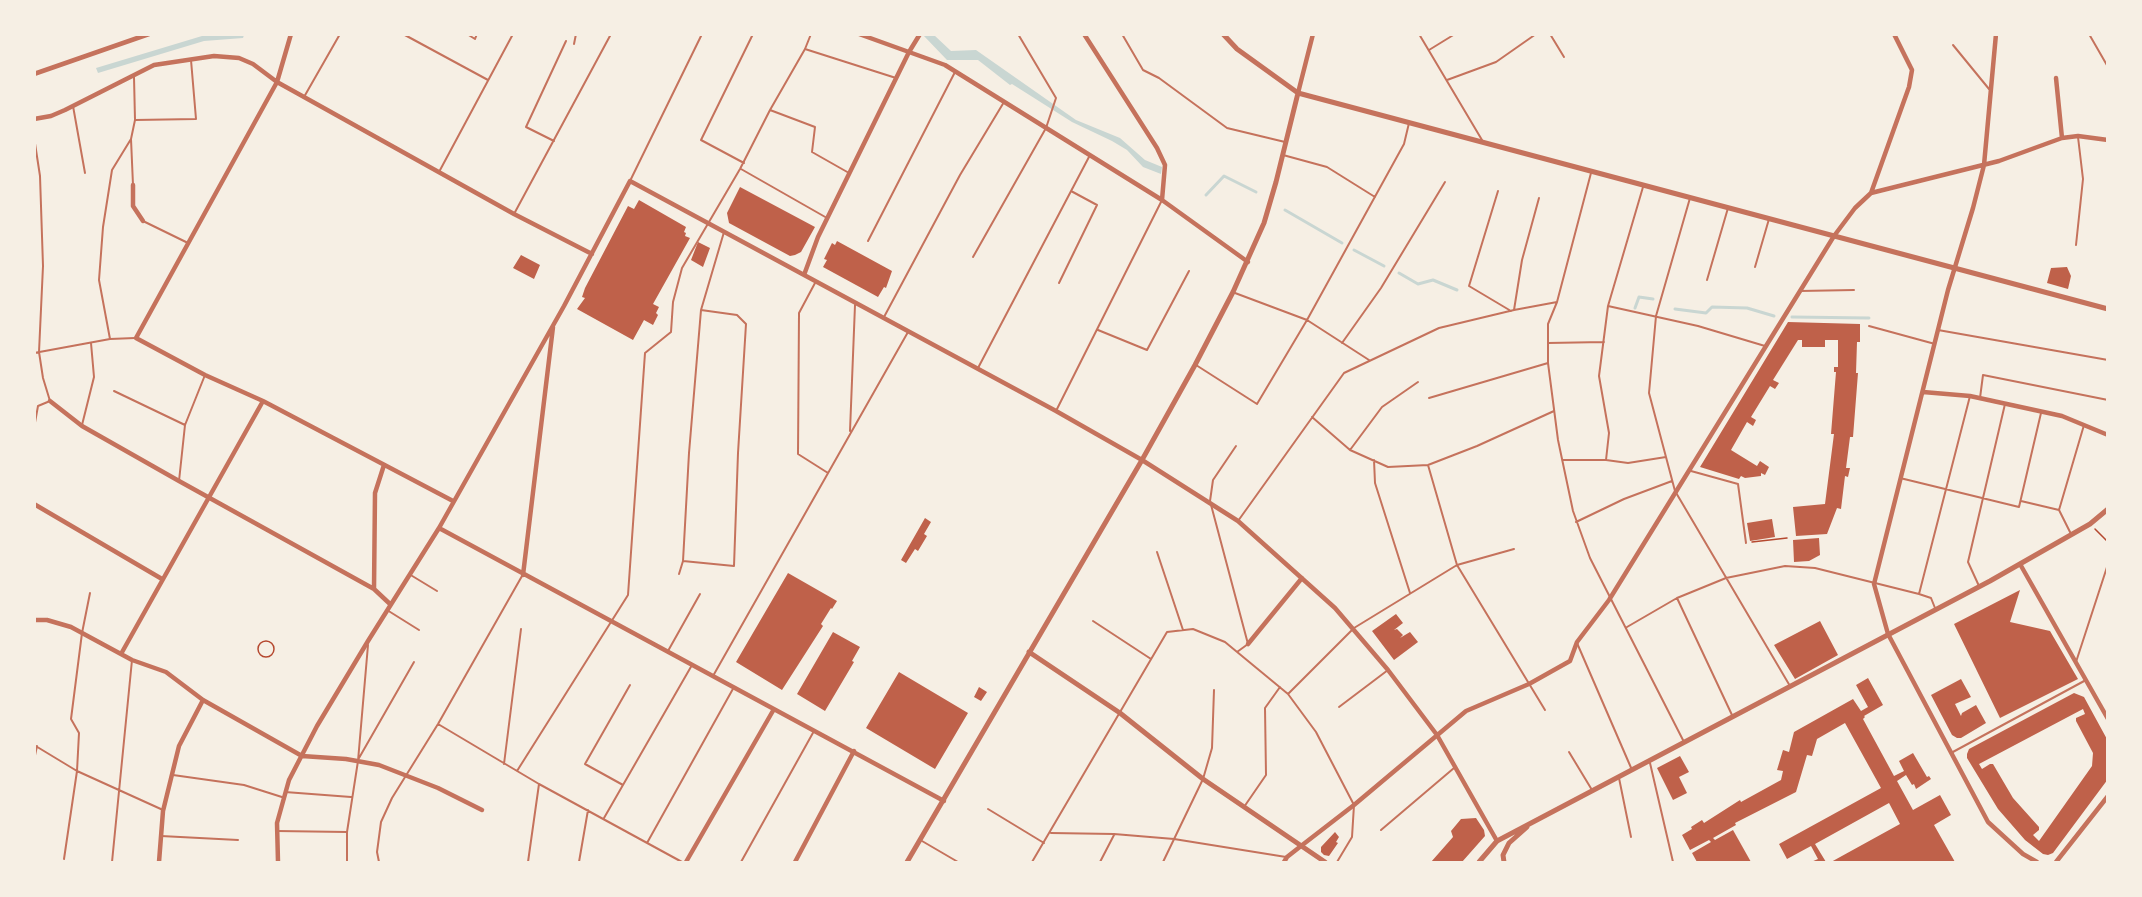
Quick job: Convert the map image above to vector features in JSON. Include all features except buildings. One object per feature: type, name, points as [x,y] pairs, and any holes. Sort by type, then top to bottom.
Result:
[{"type":"street","points":[[291,34],[277,82],[136,338],[205,375],[263,401],[453,501]]},
{"type":"street","points":[[859,34],[945,65],[1162,200],[1248,262]]},
{"type":"street","points":[[804,274],[827,218],[909,51],[920,34]]},
{"type":"street","points":[[1084,34],[1161,156],[1165,165],[1162,200]]},
{"type":"street","points":[[1223,34],[1245,55],[1298,93],[2108,309]]},
{"type":"street","points":[[907,862],[1142,460],[1195,365],[1248,262],[1264,223],[1313,34]]},
{"type":"street","points":[[1286,860],[1466,711],[1529,684],[1570,661],[1577,642],[1609,600],[1834,236],[1855,208],[1871,193],[1910,87],[1912,70],[1894,34]]},
{"type":"street","points":[[1996,34],[1984,165],[1954,268],[1874,584],[1888,634],[1988,822],[2023,854],[2037,862]]},
{"type":"street","points":[[34,74],[146,35]]},
{"type":"street","points":[[34,119],[51,116],[154,65],[214,56],[239,58],[253,64],[277,82],[514,214],[592,254]]},
{"type":"street","points":[[2056,78],[2062,138]]},
{"type":"street","points":[[1871,193],[1984,165],[2062,138],[2078,136],[2108,140]]},
{"type":"street","points":[[278,862],[277,823],[289,780],[390,604],[439,528],[592,254],[630,181],[1056,411],[1210,501],[1238,521],[1335,608],[1388,670],[1437,735],[1497,841]]},
{"type":"street","points":[[133,185],[133,206],[143,220]]},
{"type":"street","points":[[523,575],[554,323]]},
{"type":"street","points":[[1923,392],[1970,396],[2062,416],[2108,435]]},
{"type":"street","points":[[50,401],[82,426],[374,589],[390,604]]},
{"type":"street","points":[[121,654],[263,401]]},
{"type":"street","points":[[374,589],[375,493],[384,465]]},
{"type":"street","points":[[34,504],[162,579]]},
{"type":"street","points":[[1479,862],[1497,841],[1537,818],[1979,587],[2090,524],[2108,509]]},
{"type":"street","points":[[439,528],[944,801]]},
{"type":"street","points":[[2020,564],[2108,719]]},
{"type":"street","points":[[1248,644],[1302,578]]},
{"type":"street","points":[[34,620],[46,620],[71,627],[132,660],[166,672],[203,700],[302,756],[379,765],[482,810]]},
{"type":"street","points":[[1029,652],[1120,713],[1203,779],[1325,862]]},
{"type":"street","points":[[159,862],[163,811],[171,775],[179,746],[203,700]]},
{"type":"street","points":[[684,862],[774,709]]},
{"type":"street","points":[[795,862],[854,751]]},
{"type":"street","points":[[2056,862],[2108,796]]},
{"type":"street","points":[[1504,862],[1503,855],[1509,843],[1537,818]]},
{"type":"lane","points":[[304,97],[340,34]]},
{"type":"lane","points":[[403,34],[488,80]]},
{"type":"lane","points":[[467,34],[475,39],[477,34]]},
{"type":"lane","points":[[439,172],[513,34]]},
{"type":"lane","points":[[574,44],[576,34]]},
{"type":"lane","points":[[514,214],[611,34]]},
{"type":"lane","points":[[630,181],[702,34]]},
{"type":"lane","points":[[744,163],[701,140],[753,34]]},
{"type":"lane","points":[[517,771],[628,594],[645,353],[671,332],[673,302],[682,268],[744,163],[811,34]]},
{"type":"lane","points":[[973,257],[1046,128],[1056,98],[1018,34]]},
{"type":"lane","points":[[1122,34],[1143,70],[1159,78],[1227,128],[1285,142]]},
{"type":"lane","points":[[1419,34],[1483,143]]},
{"type":"lane","points":[[1430,50],[1455,34]]},
{"type":"lane","points":[[1447,80],[1496,62],[1536,34]]},
{"type":"lane","points":[[1550,34],[1564,57]]},
{"type":"lane","points":[[2089,34],[2108,67]]},
{"type":"lane","points":[[554,141],[526,126],[566,41]]},
{"type":"lane","points":[[1953,45],[1991,91]]},
{"type":"lane","points":[[805,49],[896,78]]},
{"type":"lane","points":[[135,120],[196,119],[191,59]]},
{"type":"lane","points":[[868,241],[955,72]]},
{"type":"lane","points":[[133,185],[131,139],[135,120],[134,75]]},
{"type":"lane","points":[[883,318],[960,175],[1004,102]]},
{"type":"lane","points":[[73,106],[85,173]]},
{"type":"lane","points":[[770,110],[815,127],[812,152],[849,173]]},
{"type":"lane","points":[[1195,365],[1257,404],[1307,320],[1404,144],[1409,123]]},
{"type":"lane","points":[[2076,244],[2083,179],[2078,136]]},
{"type":"lane","points":[[34,137],[40,176],[43,266],[39,352],[50,401],[38,406],[34,428]]},
{"type":"lane","points":[[110,339],[99,280],[103,227],[112,170],[131,139]]},
{"type":"lane","points":[[1282,154],[1327,166],[1375,197]]},
{"type":"lane","points":[[978,369],[1090,155]]},
{"type":"lane","points":[[740,169],[827,218]]},
{"type":"lane","points":[[1591,171],[1557,302],[1548,324],[1548,363],[1554,411],[1576,522],[1590,558],[1609,600],[1626,628],[1684,742]]},
{"type":"lane","points":[[34,176],[40,176]]},
{"type":"lane","points":[[1342,343],[1380,288],[1445,182]]},
{"type":"lane","points":[[1606,460],[1609,433],[1599,376],[1608,306],[1643,185]]},
{"type":"lane","points":[[1059,283],[1097,205],[1071,191]]},
{"type":"lane","points":[[1498,191],[1469,286],[1513,310]]},
{"type":"lane","points":[[1513,310],[1522,260],[1539,198]]},
{"type":"lane","points":[[1690,198],[1656,316],[1649,393],[1675,492],[1791,686]]},
{"type":"lane","points":[[1056,411],[1162,200]]},
{"type":"lane","points":[[1707,280],[1728,208]]},
{"type":"lane","points":[[1755,267],[1769,219]]},
{"type":"lane","points":[[143,220],[188,243]]},
{"type":"lane","points":[[679,573],[682,561],[701,310],[724,232]]},
{"type":"lane","points":[[1098,330],[1147,350],[1189,271]]},
{"type":"lane","points":[[816,281],[799,313],[798,454],[828,473]]},
{"type":"lane","points":[[1799,291],[1854,290]]},
{"type":"lane","points":[[1233,292],[1307,320],[1369,360]]},
{"type":"lane","points":[[850,434],[855,302]]},
{"type":"lane","points":[[1238,521],[1344,373],[1382,353],[1439,328],[1557,302]]},
{"type":"lane","points":[[1608,306],[1698,326],[1765,346]]},
{"type":"lane","points":[[682,561],[734,566],[746,324],[737,315],[701,310]]},
{"type":"lane","points":[[1869,326],[1935,344]]},
{"type":"lane","points":[[1938,330],[2108,360]]},
{"type":"lane","points":[[713,676],[908,332]]},
{"type":"lane","points":[[34,353],[110,339],[136,338]]},
{"type":"lane","points":[[1548,343],[1604,342]]},
{"type":"lane","points":[[82,426],[94,377],[91,343]]},
{"type":"lane","points":[[1429,398],[1548,363]]},
{"type":"lane","points":[[179,482],[185,425],[205,375]]},
{"type":"lane","points":[[1980,398],[1983,375],[2108,400]]},
{"type":"lane","points":[[1350,450],[1382,407],[1418,382]]},
{"type":"lane","points":[[114,391],[185,425]]},
{"type":"lane","points":[[1919,594],[1970,396]]},
{"type":"lane","points":[[1979,587],[1968,562],[2005,404]]},
{"type":"lane","points":[[1312,417],[1350,450],[1388,466],[1428,465],[1477,446],[1554,411]]},
{"type":"lane","points":[[1900,478],[2019,507],[2041,412]]},
{"type":"lane","points":[[2072,534],[2059,510],[2084,425]]},
{"type":"lane","points":[[1236,446],[1213,480],[1210,501],[1248,644],[1237,652]]},
{"type":"lane","points":[[1562,460],[1606,460],[1628,463],[1666,457]]},
{"type":"lane","points":[[1374,460],[1375,483],[1410,593]]},
{"type":"lane","points":[[1428,465],[1457,564],[1545,710]]},
{"type":"lane","points":[[1689,470],[1738,484],[1746,543]]},
{"type":"lane","points":[[1576,522],[1624,499],[1672,481]]},
{"type":"lane","points":[[2021,501],[2059,510]]},
{"type":"lane","points":[[1288,694],[1354,628],[1457,564],[1514,549]]},
{"type":"lane","points":[[1157,552],[1183,630]]},
{"type":"lane","points":[[2076,662],[2108,564]]},
{"type":"lane","points":[[1626,628],[1677,598],[1726,578],[1785,566],[1815,568],[1919,594],[1931,598],[1935,609]]},
{"type":"lane","points":[[409,574],[437,591]]},
{"type":"lane","points":[[378,862],[381,822],[392,798],[438,724],[523,575]]},
{"type":"lane","points":[[64,859],[77,771],[79,733],[71,719],[82,633],[90,593]]},
{"type":"lane","points":[[668,651],[700,594]]},
{"type":"lane","points":[[1677,598],[1733,717]]},
{"type":"lane","points":[[387,610],[419,630]]},
{"type":"lane","points":[[1093,621],[1152,660]]},
{"type":"lane","points":[[504,764],[521,629]]},
{"type":"lane","points":[[1032,862],[1167,632],[1193,629],[1225,642],[1280,687],[1317,732],[1354,806],[1352,837],[1336,862]]},
{"type":"lane","points":[[347,862],[347,832],[358,761],[368,641]]},
{"type":"lane","points":[[1577,642],[1632,770]]},
{"type":"lane","points":[[112,862],[132,660]]},
{"type":"lane","points":[[358,761],[414,662]]},
{"type":"lane","points":[[603,819],[692,664]]},
{"type":"lane","points":[[1339,707],[1388,670]]},
{"type":"lane","points":[[1951,753],[2086,680]]},
{"type":"lane","points":[[622,785],[585,764],[630,686]]},
{"type":"lane","points":[[647,843],[734,687]]},
{"type":"lane","points":[[1244,807],[1266,775],[1264,708],[1280,687]]},
{"type":"lane","points":[[1163,862],[1203,779],[1212,748],[1214,690]]},
{"type":"lane","points":[[438,724],[539,784],[684,862]]},
{"type":"lane","points":[[741,862],[814,730]]},
{"type":"lane","points":[[34,760],[36,746],[77,771],[163,811]]},
{"type":"lane","points":[[1569,753],[1592,790]]},
{"type":"lane","points":[[1649,761],[1673,862]]},
{"type":"lane","points":[[1381,830],[1455,767]]},
{"type":"lane","points":[[171,775],[244,785],[285,795],[352,797]]},
{"type":"lane","points":[[1619,776],[1631,837]]},
{"type":"lane","points":[[528,862],[539,784]]},
{"type":"lane","points":[[988,809],[1044,843]]},
{"type":"lane","points":[[579,862],[588,810]]},
{"type":"lane","points":[[276,831],[347,832]]},
{"type":"lane","points":[[1051,833],[1114,834],[1174,839],[1286,860]]},
{"type":"lane","points":[[1100,862],[1114,834]]},
{"type":"lane","points":[[162,836],[238,840]]},
{"type":"lane","points":[[920,840],[958,862]]},
{"type":"path","points":[[2090,524],[2108,542]]},
{"type":"path","points":[[1746,543],[1787,538]]},
{"type":"path","points":[[268,641],[272,644],[274,649],[271,656],[263,656],[259,653],[258,648],[263,642],[268,641]]},
{"type":"shaded area","points":[[244,35],[243,38],[204,41],[98,73],[96,68],[202,36]]},
{"type":"shaded area","points":[[923,35],[934,35],[951,51],[976,50],[1076,120],[1120,138],[1145,160],[1162,167],[1161,174],[1143,167],[1127,150],[1112,141],[1072,122],[1012,84],[1010,85],[978,60],[947,60]]},
{"type":"waterway","points":[[1206,195],[1224,176],[1256,192]]},
{"type":"waterway","points":[[1285,210],[1342,243]]},
{"type":"waterway","points":[[1354,250],[1384,266]]},
{"type":"waterway","points":[[1399,273],[1418,284],[1433,280],[1457,290]]},
{"type":"waterway","points":[[1635,308],[1639,297],[1653,299]]},
{"type":"waterway","points":[[1675,309],[1706,313],[1712,307],[1747,308],[1774,316]]},
{"type":"waterway","points":[[1792,317],[1869,318]]}]
